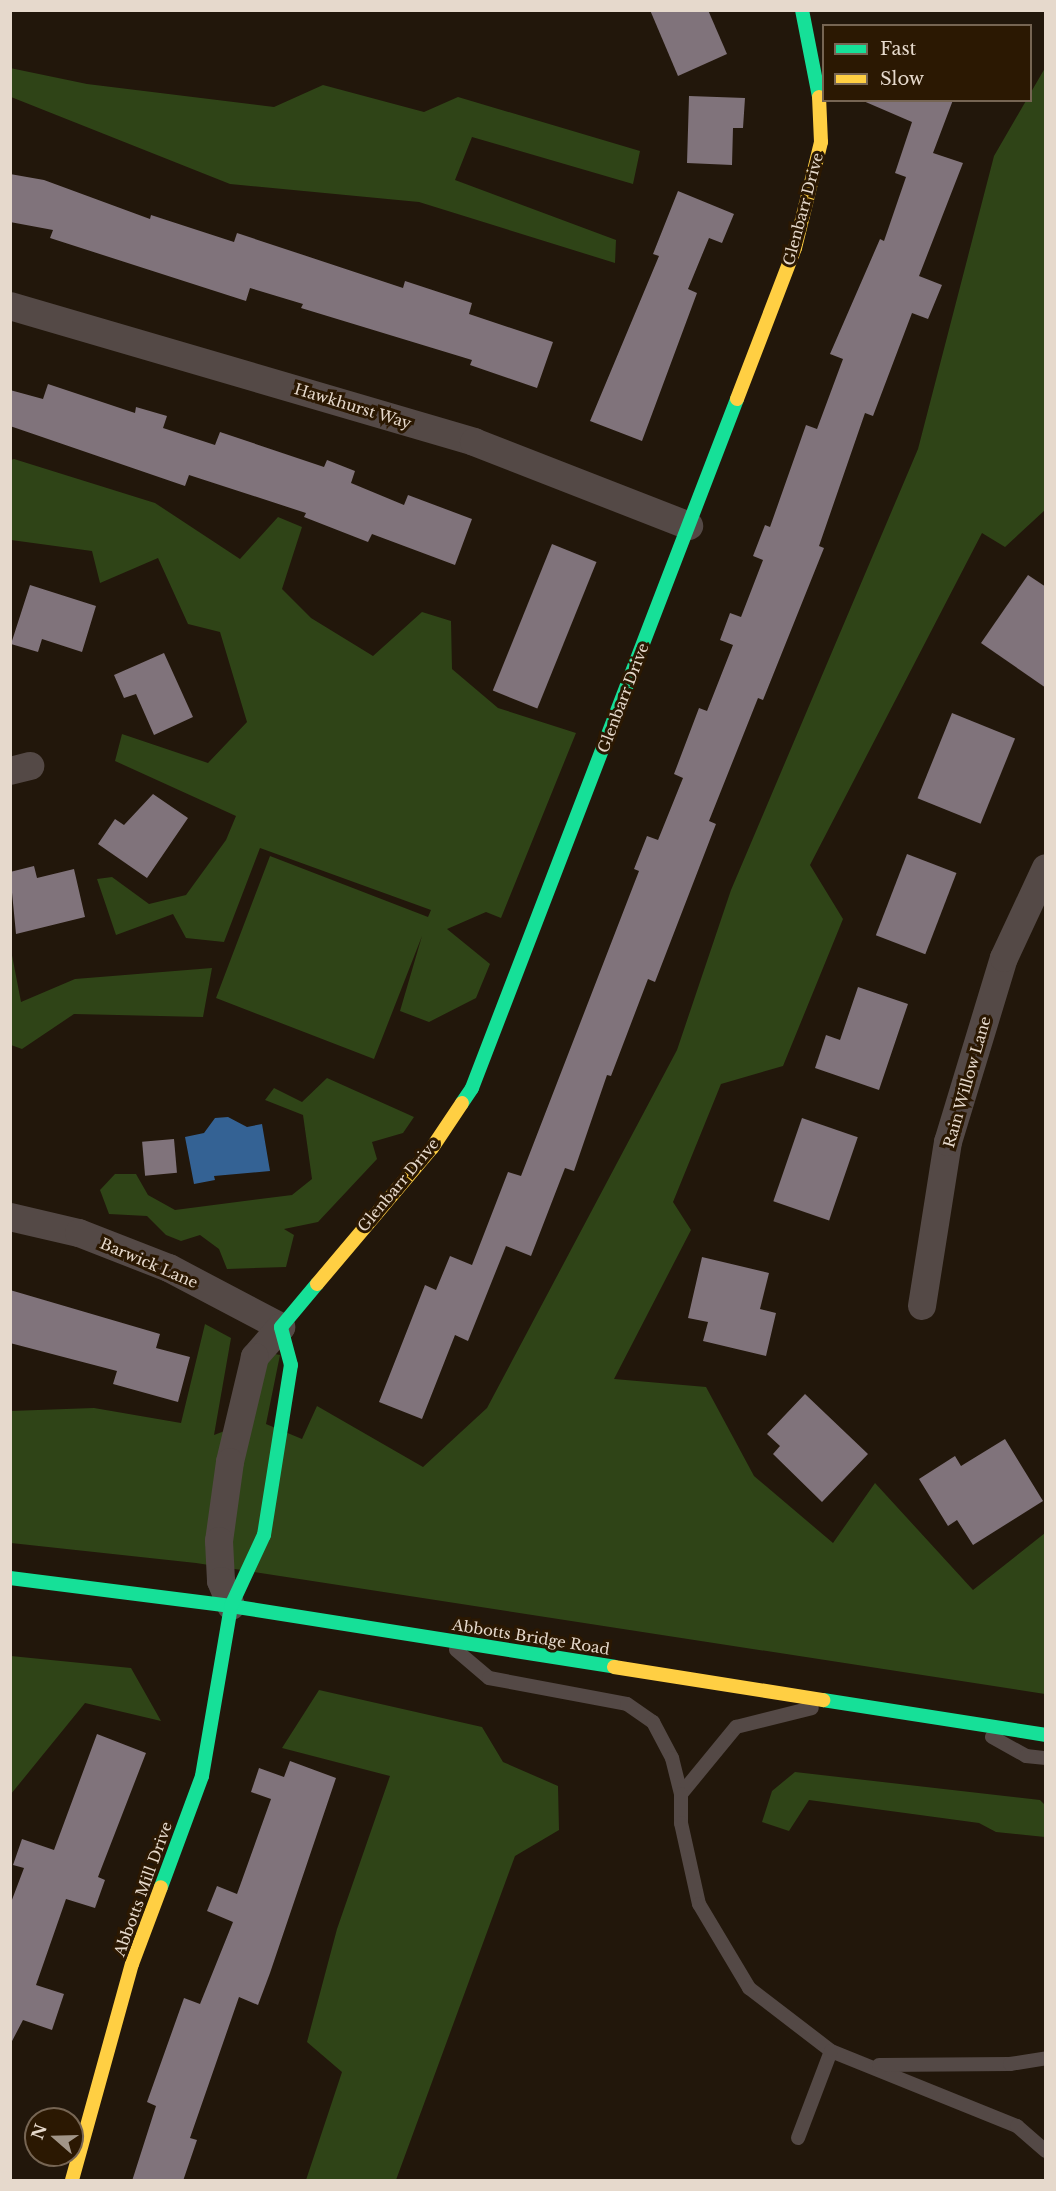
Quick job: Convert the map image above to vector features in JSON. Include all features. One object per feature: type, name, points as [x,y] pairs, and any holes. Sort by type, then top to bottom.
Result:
[{"type":"street","name":"Glenbarr Drive","points":[[231,1606],[221,1581],[219,1541],[230,1462],[255,1357],[432,1148],[472,1088],[795,248],[821,142],[818,82],[802,10]]},
{"type":"street","name":"Hawkhurst Way","points":[[10,306],[474,442],[689,526]]},
{"type":"street","name":"Rain Willow Lane","points":[[921,1306],[948,1142],[1004,958],[1046,868]]},
{"type":"street","name":"Barwick Lane","points":[[10,1217],[79,1233],[169,1268],[281,1327]]},
{"type":"street","points":[[231,1606],[264,1535],[291,1365],[281,1327]]},
{"type":"street","name":"Abbotts Bridge Road","points":[[10,1578],[231,1606],[1046,1735]]},
{"type":"street","name":"Abbotts Mill Drive","points":[[72,2181],[132,1964],[202,1776],[231,1606]]},
{"type":"lane","points":[[445,1640],[489,1678],[627,1704],[653,1722],[672,1758],[681,1794],[681,1823],[699,1904],[749,1988],[831,2051],[874,2066],[1017,2126],[1046,2151]]},
{"type":"lane","points":[[681,1794],[736,1727],[837,1702]]},
{"type":"lane","points":[[960,1721],[1026,1756],[1046,1758]]},
{"type":"lane","points":[[798,2138],[831,2051]]},
{"type":"lane","points":[[874,2066],[1010,2064],[1046,2058]]},
{"type":"green space","points":[[10,68],[87,84],[274,107],[323,85],[424,112],[458,97],[640,151],[633,184],[472,137],[455,180],[616,240],[615,263],[419,202],[230,184],[11,97]]},
{"type":"green space","points":[[1045,68],[1045,510],[1005,547],[982,533],[810,865],[843,919],[783,1066],[721,1084],[673,1202],[691,1230],[614,1379],[706,1387],[754,1476],[833,1543],[875,1483],[973,1590],[1045,1533],[1045,1694],[196,1563],[11,1543],[10,1411],[94,1408],[181,1423],[205,1324],[231,1338],[214,1435],[251,1421],[265,1352],[280,1355],[266,1424],[302,1439],[317,1406],[423,1467],[487,1408],[677,1050],[731,890],[918,449],[994,156],[1025,102],[1032,102],[1032,90]]},
{"type":"green space","points":[[14,459],[155,503],[240,559],[278,517],[302,527],[282,589],[311,618],[373,656],[422,612],[451,621],[452,669],[498,708],[576,733],[501,918],[486,912],[447,929],[490,964],[476,998],[429,1022],[400,1011],[422,936],[374,1059],[216,998],[270,856],[428,917],[431,910],[260,848],[224,942],[186,938],[173,914],[116,935],[97,879],[112,877],[149,904],[186,895],[226,840],[236,816],[115,761],[122,734],[208,763],[247,722],[220,632],[188,624],[158,558],[100,583],[92,551],[11,540],[11,460]]},
{"type":"green space","points":[[11,950],[21,1002],[75,979],[212,968],[203,1017],[74,1014],[22,1049],[11,1045]]},
{"type":"green space","points":[[327,1078],[414,1117],[403,1133],[372,1142],[377,1159],[318,1222],[284,1229],[294,1235],[286,1267],[227,1269],[219,1249],[200,1235],[181,1241],[166,1235],[147,1216],[109,1214],[100,1190],[115,1174],[136,1174],[148,1195],[175,1210],[292,1195],[312,1179],[303,1115],[265,1100],[274,1088],[302,1102]]},
{"type":"green space","points":[[11,1656],[131,1668],[161,1721],[85,1703],[11,1794]]},
{"type":"green space","points":[[319,1690],[482,1727],[503,1762],[558,1786],[559,1830],[515,1856],[396,2180],[306,2180],[342,2072],[307,2042],[337,1929],[390,1776],[282,1748]]},
{"type":"green space","points":[[795,1772],[1040,1800],[1045,1805],[1045,1837],[996,1832],[979,1823],[809,1800],[789,1831],[762,1822],[772,1791]]},
{"type":"water","points":[[228,1117],[247,1127],[262,1124],[270,1171],[214,1176],[215,1180],[194,1184],[185,1137],[204,1133],[215,1118]]},
{"type":"building","points":[[650,10],[708,10],[727,54],[678,76]]},
{"type":"building","points":[[689,96],[745,98],[743,128],[733,128],[732,165],[687,163]]},
{"type":"building","points":[[866,102],[952,102],[933,153],[963,163],[919,276],[942,285],[928,319],[912,313],[873,416],[865,413],[819,546],[824,548],[763,700],[758,698],[709,821],[716,824],[655,982],[648,979],[611,1076],[607,1075],[574,1171],[565,1168],[531,1256],[506,1246],[468,1341],[455,1335],[422,1419],[379,1402],[425,1285],[436,1290],[450,1256],[472,1265],[508,1172],[521,1176],[639,871],[634,869],[647,836],[658,840],[683,778],[674,774],[699,708],[707,711],[733,645],[720,640],[730,613],[741,617],[763,560],[753,556],[765,525],[770,527],[806,425],[817,429],[843,359],[830,354],[880,239],[884,241],[906,177],[895,173],[912,122]]},
{"type":"building","points":[[10,174],[44,180],[150,219],[151,215],[234,242],[237,233],[403,288],[405,281],[472,303],[469,314],[553,342],[537,388],[470,365],[472,360],[301,308],[303,304],[250,288],[246,301],[50,238],[53,230],[10,222]]},
{"type":"building","points":[[678,191],[734,214],[722,243],[709,238],[688,289],[697,293],[642,441],[590,421],[659,256],[653,254]]},
{"type":"building","points":[[48,384],[135,413],[136,407],[167,416],[163,428],[215,445],[220,432],[324,467],[327,460],[355,471],[351,483],[404,505],[408,495],[472,519],[455,565],[372,534],[368,542],[304,517],[306,513],[189,475],[185,486],[10,426],[10,390],[43,399]]},
{"type":"building","points":[[552,544],[597,562],[537,708],[493,690]]},
{"type":"building","points":[[1028,575],[1046,587],[1046,688],[981,643]]},
{"type":"building","points":[[30,585],[96,606],[82,652],[42,639],[38,652],[11,644]]},
{"type":"building","points":[[164,653],[193,717],[154,735],[136,694],[124,698],[114,675]]},
{"type":"building","points":[[952,713],[1015,738],[981,824],[918,798]]},
{"type":"building","points":[[153,794],[188,818],[147,878],[98,844],[115,819],[124,825]]},
{"type":"building","points":[[907,854],[956,873],[925,954],[876,935]]},
{"type":"building","points":[[34,866],[37,878],[74,869],[85,917],[16,934],[10,872]]},
{"type":"building","points":[[858,987],[908,1004],[879,1090],[815,1068],[826,1035],[840,1040]]},
{"type":"building","points":[[802,1118],[858,1137],[829,1220],[773,1201]]},
{"type":"building","points":[[174,1139],[177,1173],[145,1176],[142,1142]]},
{"type":"building","points":[[702,1257],[769,1273],[760,1309],[776,1313],[766,1356],[703,1341],[708,1322],[688,1318]]},
{"type":"building","points":[[10,1290],[160,1334],[156,1348],[190,1357],[178,1402],[113,1384],[117,1371],[10,1343]]},
{"type":"building","points":[[805,1394],[868,1454],[822,1502],[773,1454],[780,1446],[767,1434]]},
{"type":"building","points":[[1005,1439],[1043,1501],[973,1545],[957,1520],[948,1526],[919,1479],[955,1456],[961,1466]]},
{"type":"building","points":[[97,1734],[146,1753],[98,1877],[105,1880],[95,1908],[66,1899],[36,1985],[64,1994],[52,2030],[23,2020],[10,2045],[10,1905],[24,1868],[13,1865],[22,1839],[54,1850]]},
{"type":"building","points":[[290,1761],[336,1778],[258,2005],[239,1997],[190,2138],[197,2140],[183,2181],[132,2181],[156,2106],[147,2102],[184,1998],[200,2004],[233,1922],[207,1911],[217,1886],[237,1894],[271,1799],[251,1792],[259,1768],[284,1777]]},
{"type":"traffic: fast","points":[[802,10],[819,97]]},
{"type":"traffic: fast","points":[[462,1103],[472,1088],[737,399]]},
{"type":"traffic: fast","points":[[161,1887],[202,1776],[231,1606],[264,1535],[291,1365],[281,1327],[317,1284]]},
{"type":"traffic: fast","points":[[10,1578],[231,1606],[614,1667]]},
{"type":"traffic: fast","points":[[823,1700],[1046,1735]]},
{"type":"traffic: slow","points":[[737,399],[795,248],[821,142],[819,97]]},
{"type":"traffic: slow","points":[[317,1284],[432,1148],[462,1103]]},
{"type":"traffic: slow","points":[[614,1667],[823,1700]]},
{"type":"traffic: slow","points":[[72,2180],[132,1964],[161,1887]]}]
